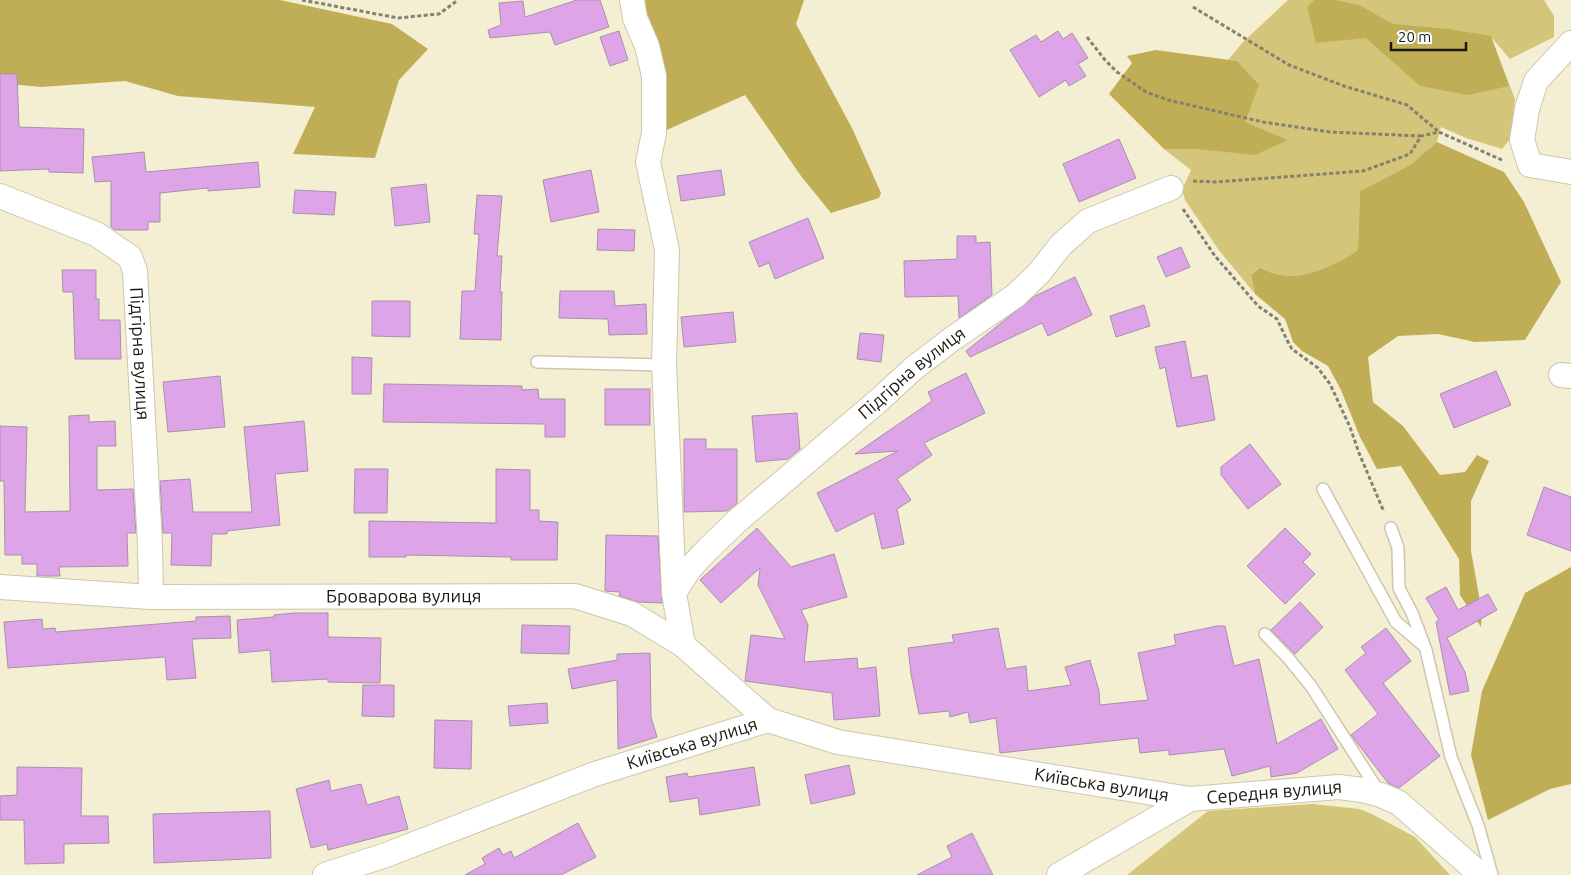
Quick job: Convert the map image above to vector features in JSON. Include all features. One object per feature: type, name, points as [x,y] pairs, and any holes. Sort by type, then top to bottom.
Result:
[{"type":"street","points":[[632,0],[635,18],[647,46],[654,76],[654,133],[648,162],[667,250],[664,365],[674,593],[683,645]]},
{"type":"street","points":[[1571,43],[1536,81],[1527,110],[1522,140],[1530,165],[1571,172]]},
{"type":"street","name":"Підгірна вулиця","points":[[674,593],[696,562],[737,521],[914,368],[1014,296],[1039,273],[1061,245],[1088,221],[1171,188]]},
{"type":"street","name":"Підгірна вулиця","points":[[0,196],[96,234],[130,257],[135,271],[150,545],[151,597]]},
{"type":"street","name":"Броварова вулиця","points":[[0,587],[151,597],[574,596],[632,614],[683,645],[768,720]]},
{"type":"street","name":"Київська вулиця","points":[[326,875],[386,855],[595,774],[768,720],[838,742],[1190,799]]},
{"type":"street","name":"Середня вулиця","points":[[1059,875],[1190,799],[1339,787],[1381,795],[1399,803],[1481,875]]},
{"type":"lane","points":[[537,362],[664,365]]},
{"type":"lane","points":[[1323,489],[1396,622],[1424,646]]},
{"type":"lane","points":[[1391,528],[1398,548],[1399,588],[1412,613],[1424,646],[1452,756],[1478,825],[1492,875]]},
{"type":"lane","points":[[1265,634],[1311,686],[1381,795]]},
{"type":"path","points":[[302,0],[398,18],[439,14],[458,0]]},
{"type":"path","points":[[1193,7],[1289,65],[1344,86],[1407,104],[1439,132],[1505,161],[1530,165]]},
{"type":"path","points":[[1087,37],[1117,72],[1146,92],[1168,100],[1263,122],[1330,132],[1421,136],[1439,132]]},
{"type":"path","points":[[1391,528],[1359,453],[1350,426],[1330,384],[1318,368],[1292,349],[1277,318],[1258,306],[1215,256],[1171,188],[1185,180],[1216,182],[1363,172],[1410,154],[1421,136]]},
{"type":"shaded area","points":[[0,0],[280,0],[392,24],[428,49],[399,80],[375,158],[293,154],[315,107],[178,96],[125,81],[41,87],[0,83]]},
{"type":"shaded area","points":[[637,0],[804,0],[796,24],[852,128],[881,193],[879,198],[831,213],[801,176],[745,95],[660,133]]},
{"type":"shaded area","points":[[1288,0],[1544,0],[1554,16],[1554,37],[1510,59],[1491,37],[1515,99],[1510,139],[1502,149],[1466,138],[1441,127],[1437,142],[1410,165],[1360,191],[1358,250],[1332,265],[1300,275],[1275,274],[1258,268],[1251,275],[1255,294],[1218,249],[1185,200],[1182,190],[1191,170],[1164,149],[1198,149],[1288,140],[1244,122],[1237,61],[1228,60],[1243,42]]},
{"type":"shaded area","points":[[1314,0],[1335,0],[1359,5],[1393,24],[1448,29],[1491,36],[1509,86],[1468,95],[1420,86],[1366,38],[1316,43],[1307,7]]},
{"type":"shaded area","points":[[1156,50],[1237,61],[1259,85],[1245,122],[1288,140],[1255,155],[1198,149],[1164,149],[1109,94],[1132,63],[1127,56]]},
{"type":"shaded area","points":[[1437,142],[1504,172],[1524,202],[1561,282],[1525,340],[1475,342],[1438,334],[1398,336],[1368,357],[1373,402],[1403,426],[1440,475],[1465,472],[1477,455],[1489,461],[1471,501],[1471,551],[1482,612],[1481,627],[1460,595],[1459,559],[1401,466],[1377,469],[1360,437],[1341,390],[1328,366],[1302,351],[1293,342],[1285,319],[1255,294],[1251,275],[1259,268],[1290,276],[1311,273],[1332,265],[1358,250],[1360,191],[1410,165]]},
{"type":"shaded area","points":[[1571,567],[1571,784],[1550,789],[1488,820],[1471,755],[1482,691],[1525,593]]},
{"type":"shaded area","points":[[1313,804],[1359,809],[1372,814],[1415,837],[1450,875],[1127,875],[1208,811]]},
{"type":"building","points":[[577,0],[600,0],[609,27],[555,45],[550,32],[490,38],[488,30],[501,25],[499,3],[523,1],[525,17]]},
{"type":"building","points":[[619,31],[628,60],[610,66],[600,37]]},
{"type":"building","points":[[1058,31],[1063,39],[1072,33],[1088,58],[1078,64],[1086,76],[1069,86],[1066,80],[1039,97],[1010,50],[1036,35],[1041,42]]},
{"type":"building","points":[[0,74],[17,74],[19,127],[84,129],[83,173],[49,172],[49,169],[0,171]]},
{"type":"building","points":[[1119,139],[1136,178],[1079,202],[1063,164]]},
{"type":"building","points":[[144,152],[146,172],[258,162],[260,187],[208,191],[208,188],[160,193],[160,222],[148,222],[148,230],[115,230],[111,227],[111,181],[95,182],[92,157]]},
{"type":"building","points":[[591,170],[599,212],[551,222],[543,180]]},
{"type":"building","points":[[721,170],[725,195],[681,201],[677,176]]},
{"type":"building","points":[[426,184],[430,222],[395,226],[391,188]]},
{"type":"building","points":[[295,190],[336,192],[334,215],[293,213]]},
{"type":"building","points":[[477,195],[502,196],[497,256],[502,256],[500,292],[502,292],[501,340],[460,339],[462,291],[475,291],[479,234],[474,234]]},
{"type":"building","points":[[808,218],[824,258],[775,279],[769,263],[759,267],[749,242]]},
{"type":"building","points":[[598,229],[635,230],[634,251],[597,250]]},
{"type":"building","points":[[957,236],[976,236],[976,243],[990,242],[992,295],[959,318],[958,296],[905,297],[904,261],[957,259]]},
{"type":"building","points":[[1181,247],[1190,267],[1166,277],[1157,257]]},
{"type":"building","points":[[62,270],[96,270],[96,299],[99,299],[99,320],[120,320],[121,359],[75,359],[73,292],[63,292]]},
{"type":"building","points":[[1075,277],[1092,315],[1048,336],[1042,323],[970,357],[966,351],[1035,296]]},
{"type":"building","points":[[560,291],[614,291],[615,306],[646,304],[647,334],[609,335],[608,319],[559,318]]},
{"type":"building","points":[[372,301],[410,301],[410,337],[372,336]]},
{"type":"building","points":[[1144,305],[1150,326],[1116,337],[1110,316]]},
{"type":"building","points":[[733,312],[736,342],[684,347],[681,317]]},
{"type":"building","points":[[860,333],[884,335],[881,362],[857,359]]},
{"type":"building","points":[[1185,341],[1192,378],[1207,375],[1215,420],[1177,427],[1165,367],[1160,369],[1155,347]]},
{"type":"building","points":[[352,357],[372,358],[371,394],[352,394]]},
{"type":"building","points":[[1496,371],[1511,405],[1454,428],[1440,394]]},
{"type":"building","points":[[966,373],[985,413],[924,443],[932,455],[897,479],[911,500],[897,509],[904,544],[882,549],[874,513],[836,532],[817,493],[898,451],[855,454],[932,401],[928,392]]},
{"type":"building","points":[[220,376],[225,427],[168,432],[163,382]]},
{"type":"building","points":[[384,384],[522,386],[522,390],[538,389],[539,399],[565,399],[565,437],[545,437],[545,424],[383,422]]},
{"type":"building","points":[[605,389],[650,389],[650,425],[605,425]]},
{"type":"building","points":[[797,413],[800,449],[788,459],[756,462],[752,416]]},
{"type":"building","points":[[89,415],[89,422],[115,421],[116,446],[97,446],[97,490],[133,489],[136,533],[127,533],[128,566],[59,567],[60,576],[37,576],[37,564],[22,564],[22,555],[5,555],[4,481],[0,481],[0,426],[27,427],[25,512],[70,511],[69,416]]},
{"type":"building","points":[[304,421],[308,471],[275,474],[280,525],[227,531],[227,534],[212,534],[211,566],[171,565],[172,533],[163,533],[160,481],[190,479],[193,512],[252,512],[244,427]]},
{"type":"building","points":[[684,439],[706,439],[706,449],[737,449],[737,503],[727,511],[684,512]]},
{"type":"building","points":[[1250,444],[1281,484],[1248,509],[1221,475],[1221,467]]},
{"type":"building","points":[[355,469],[388,469],[387,513],[354,513]]},
{"type":"building","points":[[496,469],[530,470],[530,510],[539,510],[539,521],[558,522],[557,560],[511,560],[511,557],[406,555],[406,557],[369,557],[369,521],[496,523]]},
{"type":"building","points":[[1544,487],[1571,497],[1571,551],[1527,535]]},
{"type":"building","points":[[757,528],[791,567],[834,554],[847,597],[801,610],[808,625],[804,662],[857,658],[858,669],[876,667],[880,716],[834,720],[832,693],[745,681],[751,635],[785,639],[758,585],[760,568],[721,603],[700,580]]},
{"type":"building","points":[[1285,528],[1311,554],[1303,562],[1315,574],[1285,604],[1247,566]]},
{"type":"building","points":[[606,535],[658,536],[662,603],[639,602],[619,596],[620,592],[605,591]]},
{"type":"building","points":[[1446,587],[1458,610],[1488,594],[1497,610],[1447,638],[1465,672],[1469,691],[1450,695],[1436,622],[1439,620],[1426,598]]},
{"type":"building","points":[[1300,602],[1323,627],[1295,654],[1271,630]]},
{"type":"building","points":[[328,613],[328,637],[381,638],[380,683],[328,682],[328,679],[272,682],[270,650],[239,653],[237,620],[274,617],[274,615]]},
{"type":"building","points":[[230,616],[231,638],[192,639],[196,678],[167,680],[165,657],[8,668],[4,622],[42,619],[43,629],[55,628],[56,632],[196,621],[196,617]]},
{"type":"building","points":[[522,625],[570,626],[569,654],[521,653]]},
{"type":"building","points":[[1225,626],[1234,666],[1259,659],[1277,744],[1321,719],[1338,749],[1297,773],[1271,777],[1270,766],[1232,776],[1224,749],[1169,755],[1169,750],[1140,753],[1138,738],[1000,753],[996,718],[970,723],[968,712],[950,717],[949,711],[919,714],[908,648],[954,642],[952,635],[998,628],[1006,669],[1026,666],[1028,691],[1071,685],[1065,667],[1090,660],[1099,691],[1100,705],[1148,700],[1138,653],[1176,645],[1174,635]]},
{"type":"building","points":[[1386,628],[1411,661],[1383,683],[1440,756],[1399,788],[1388,783],[1351,735],[1378,714],[1345,670],[1366,653],[1361,647]]},
{"type":"building","points":[[650,653],[651,717],[657,737],[618,749],[617,680],[572,689],[568,669],[617,660],[617,654]]},
{"type":"building","points":[[363,685],[394,685],[394,717],[362,716]]},
{"type":"building","points":[[547,703],[548,723],[510,726],[508,706]]},
{"type":"building","points":[[435,720],[472,721],[471,769],[434,768]]},
{"type":"building","points":[[849,765],[855,794],[811,804],[805,775]]},
{"type":"building","points":[[17,767],[82,768],[81,816],[108,816],[109,843],[64,844],[64,863],[25,864],[24,820],[0,820],[0,796],[17,795]]},
{"type":"building","points":[[754,767],[760,805],[700,815],[698,798],[670,802],[666,777],[687,773],[688,777]]},
{"type":"building","points":[[329,780],[331,791],[361,784],[367,805],[399,796],[408,829],[328,850],[327,844],[311,848],[296,789]]},
{"type":"building","points":[[270,811],[271,858],[154,863],[153,814]]},
{"type":"building","points":[[578,823],[596,857],[561,875],[465,875],[485,864],[482,858],[499,848],[503,855],[511,851],[514,858]]},
{"type":"building","points":[[972,833],[993,875],[917,875],[952,857],[947,846]]}]
